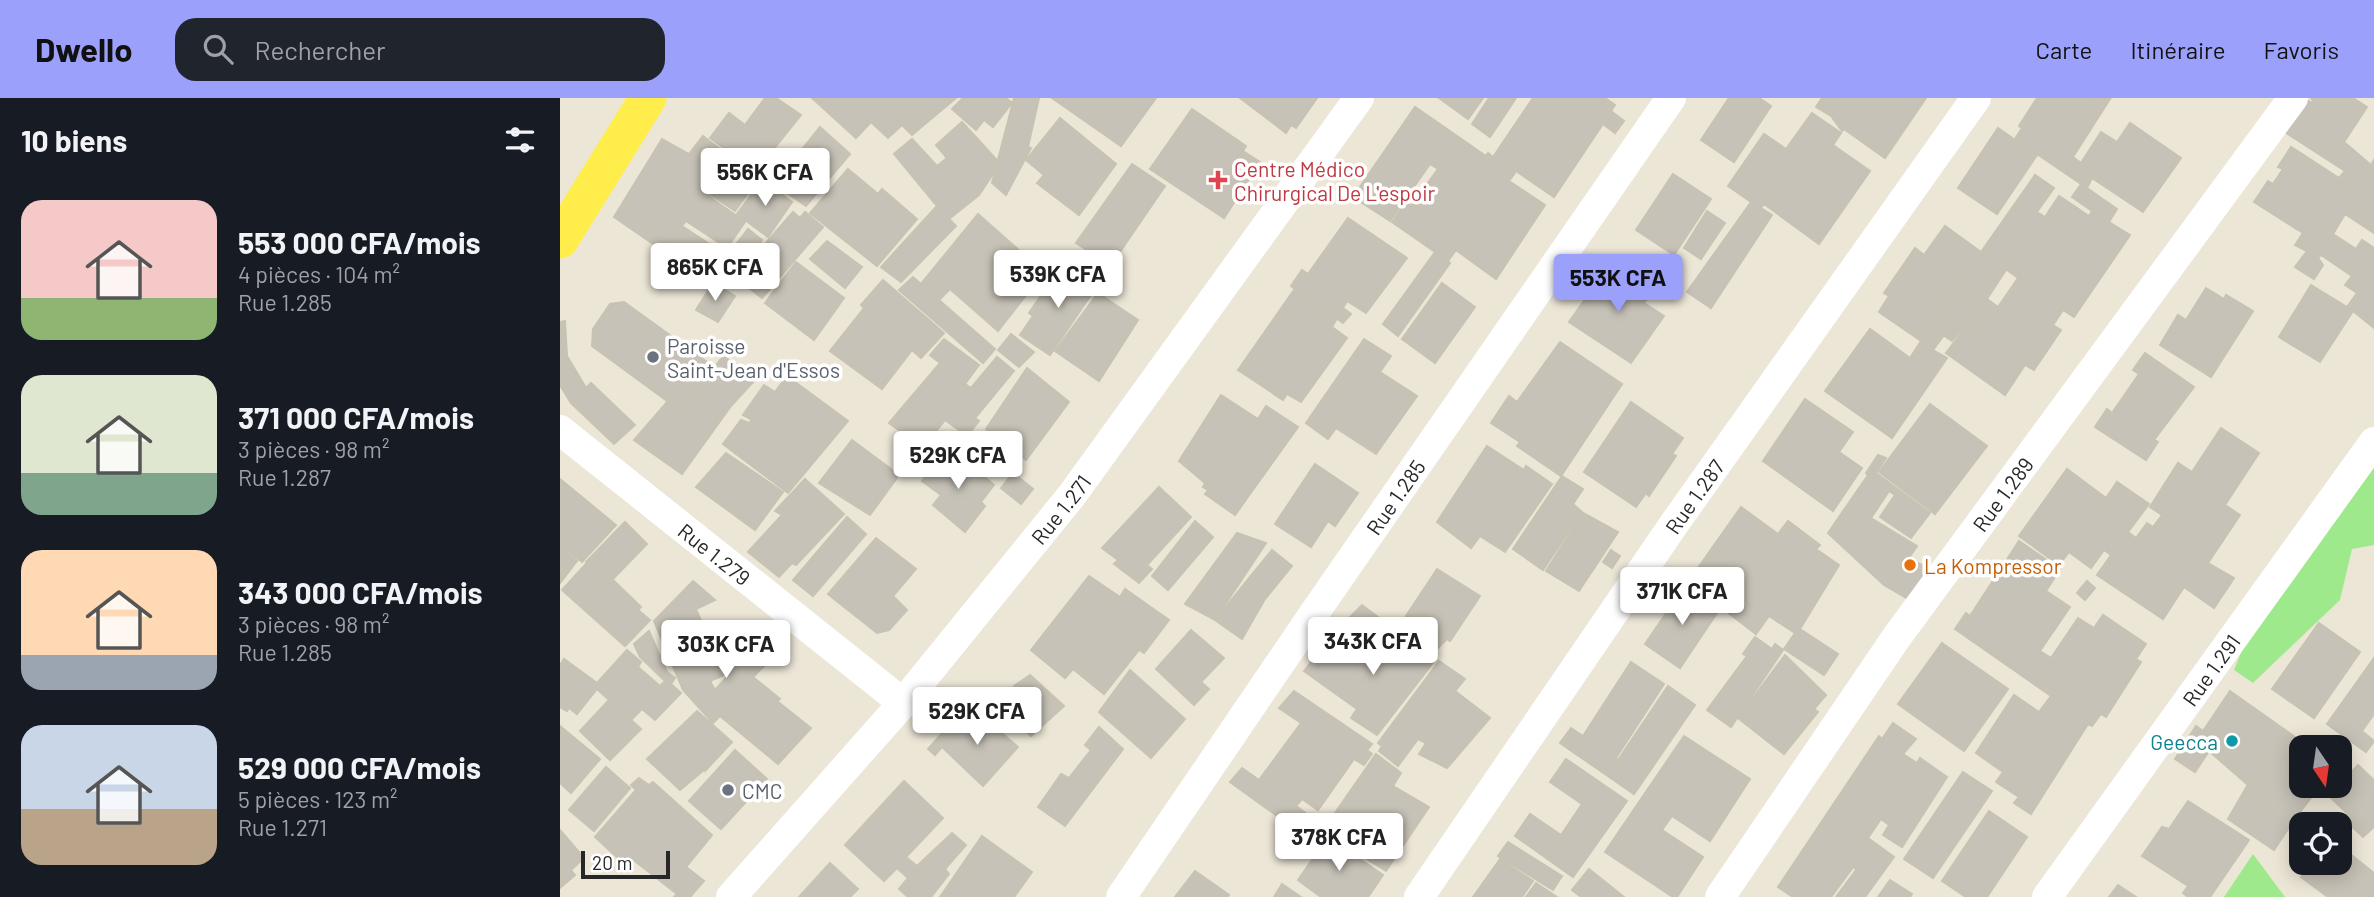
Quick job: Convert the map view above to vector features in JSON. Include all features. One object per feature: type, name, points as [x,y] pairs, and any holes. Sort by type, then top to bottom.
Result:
[{"type":"main road","points":[[560,240],[648,98]]},
{"type":"street","name":"Rue 1.271","points":[[731,897],[903,702],[1072,495],[1359,98]]},
{"type":"street","name":"Rue 1.285","points":[[1121,897],[1671,98]]},
{"type":"street","name":"Rue 1.287","points":[[1419,897],[1674,524],[1976,98]]},
{"type":"street","name":"Rue 1.289","points":[[1720,897],[1896,638],[2294,98]]},
{"type":"street","name":"Rue 1.279","points":[[560,430],[903,702]]},
{"type":"street","name":"Rue 1.291","points":[[2047,897],[2374,442]]},
{"type":"green space","points":[[2374,449],[2374,545],[2352,549],[2340,600],[2253,683],[2234,670],[2244,645]]},
{"type":"green space","points":[[2253,854],[2285,897],[2224,897]]},
{"type":"building","points":[[765,98],[776,98],[801,115],[756,171],[710,138],[729,113],[745,125]]},
{"type":"building","points":[[812,98],[956,98],[912,135],[902,125],[888,138],[871,122],[856,138]]},
{"type":"building","points":[[963,98],[1006,98],[1012,103],[993,127],[984,120],[976,130],[952,109]]},
{"type":"building","points":[[1014,98],[1039,98],[1028,147],[1031,148],[1006,195],[992,183]]},
{"type":"building","points":[[1052,98],[1156,98],[1121,146]]},
{"type":"building","points":[[1240,98],[1317,98],[1296,128],[1291,125],[1286,133]]},
{"type":"building","points":[[1439,98],[1483,98],[1468,119]]},
{"type":"building","points":[[1489,98],[1516,98],[1490,137],[1472,124]]},
{"type":"building","points":[[1533,98],[1605,98],[1615,105],[1611,111],[1624,121],[1615,133],[1603,124],[1554,197],[1513,169],[1515,173],[1509,181],[1545,205],[1496,279],[1456,250],[1448,261],[1450,263],[1398,336],[1383,324],[1435,252],[1392,222],[1406,202],[1411,206],[1438,169],[1430,164],[1390,221],[1353,197],[1415,107],[1486,156],[1488,153],[1493,157]]},
{"type":"building","points":[[1729,98],[1759,98],[1771,106],[1734,162],[1701,140]]},
{"type":"building","points":[[1822,98],[1926,98],[1885,158],[1844,129],[1842,131],[1831,116],[1816,107]]},
{"type":"building","points":[[2037,98],[2110,99],[2073,157],[2081,163],[2101,132],[2117,142],[2130,123],[2181,158],[2143,212],[2092,178],[2087,188],[2117,209],[2109,222],[2130,235],[2074,317],[2063,310],[2053,325],[2061,330],[2034,370],[2025,365],[2005,395],[1946,353],[1987,299],[1998,307],[2018,278],[2003,267],[1993,283],[1988,280],[1980,293],[1962,281],[1931,327],[1944,335],[1933,350],[1947,358],[1892,438],[1825,391],[1870,329],[1910,358],[1921,341],[1879,312],[1889,296],[1884,293],[1915,248],[1924,255],[1945,226],[1981,252],[2035,175],[2054,188],[2037,212],[2045,217],[2059,196],[2089,216],[2092,211],[2072,197],[2081,184],[2015,139],[2022,128],[2019,126]]},
{"type":"building","points":[[2303,98],[2312,103],[2311,98],[2353,98],[2367,107],[2344,142],[2371,165],[2374,160],[2374,233],[2345,214],[2333,234],[2356,249],[2362,240],[2374,248],[2374,328],[2353,311],[2320,362],[2279,337],[2311,285],[2347,307],[2357,293],[2345,285],[2352,276],[2321,255],[2318,258],[2323,265],[2314,279],[2295,267],[2307,251],[2295,245],[2303,233],[2254,202],[2268,181],[2273,184],[2283,169],[2278,167],[2291,147],[2339,178],[2345,171],[2280,129]]},
{"type":"building","points":[[1192,109],[1246,146],[1243,151],[1260,162],[1224,218],[1150,169]]},
{"type":"building","points":[[1812,113],[1841,133],[1833,145],[1870,171],[1819,244],[1764,204],[1761,208],[1772,215],[1711,308],[1687,292],[1751,202],[1728,186],[1764,134],[1786,149]]},
{"type":"building","points":[[1060,118],[1116,164],[1079,215],[1037,183],[1044,175],[1026,160]]},
{"type":"building","points":[[962,122],[996,159],[995,171],[979,195],[949,219],[956,226],[901,282],[881,267],[937,206],[894,154],[912,139],[937,166],[947,158],[936,145]]},
{"type":"building","points":[[820,127],[850,154],[806,206],[774,184]]},
{"type":"building","points":[[1998,128],[2037,155],[1997,214],[1958,188]]},
{"type":"building","points":[[703,136],[721,150],[717,155],[756,182],[735,211],[707,192],[720,174],[716,171],[703,192],[745,222],[727,248],[686,221],[682,226],[723,253],[711,269],[668,241],[662,250],[614,217],[662,139],[689,154]]},
{"type":"building","points":[[1132,164],[1165,186],[1111,265],[1076,243]]},
{"type":"building","points":[[848,169],[878,194],[882,189],[917,219],[877,266],[810,213]]},
{"type":"building","points":[[1673,174],[1711,199],[1674,255],[1636,230]]},
{"type":"building","points":[[762,180],[792,202],[768,237],[737,214]]},
{"type":"building","points":[[1707,211],[1725,223],[1701,259],[1684,248]]},
{"type":"building","points":[[793,212],[800,218],[805,212],[823,227],[762,298],[720,265],[748,229],[762,240],[759,245],[767,252],[769,250],[764,245]]},
{"type":"building","points":[[978,214],[1021,252],[1007,269],[1030,290],[998,331],[950,289],[939,300],[995,349],[983,363],[899,290],[913,277],[921,284]]},
{"type":"building","points":[[1348,218],[1407,258],[1366,313],[1347,301],[1343,308],[1351,314],[1343,323],[1291,286],[1302,270],[1308,274]]},
{"type":"building","points":[[827,241],[862,267],[845,288],[810,259]]},
{"type":"building","points":[[796,262],[844,298],[814,340],[765,303]]},
{"type":"building","points":[[1065,264],[1097,286],[1050,355],[1020,335],[1033,316],[1029,313],[1042,294],[1046,296],[1060,276],[1057,273]]},
{"type":"building","points":[[1610,264],[1652,292],[1644,303],[1664,316],[1631,363],[1569,322]]},
{"type":"building","points":[[2003,267],[2006,270],[1987,299],[1952,341],[1931,327],[1962,281],[1980,293],[1988,280],[1993,283]]},
{"type":"building","points":[[883,280],[944,333],[921,358],[912,350],[882,389],[830,351],[864,308],[861,305]]},
{"type":"building","points":[[713,283],[735,296],[718,322],[696,310]]},
{"type":"building","points":[[1442,283],[1475,307],[1435,363],[1402,339]]},
{"type":"building","points":[[2206,288],[2224,299],[2226,295],[2253,311],[2211,377],[2160,345],[2178,315],[2186,320]]},
{"type":"building","points":[[1294,290],[1336,320],[1332,327],[1347,338],[1301,402],[1287,394],[1283,400],[1238,370]]},
{"type":"building","points":[[1098,293],[1138,320],[1099,381],[1055,351]]},
{"type":"building","name":"Paroisse Saint-Jean d'Essos","points":[[624,302],[714,367],[681,411],[592,346],[593,329],[610,304]]},
{"type":"building","points":[[565,321],[567,356],[586,388],[591,383],[635,425],[614,444],[571,403],[560,385],[560,322]]},
{"type":"building","points":[[1011,334],[1034,352],[1019,367],[998,350]]},
{"type":"building","points":[[944,339],[979,365],[965,384],[971,388],[997,357],[1014,371],[975,418],[979,421],[967,436],[945,420],[923,447],[889,423],[940,363],[930,355]]},
{"type":"building","points":[[1364,339],[1391,356],[1380,372],[1417,396],[1376,454],[1336,428],[1328,439],[1306,423]]},
{"type":"building","points":[[1560,342],[1622,384],[1561,476],[1517,446],[1520,442],[1491,423],[1509,396],[1517,402]]},
{"type":"building","points":[[2145,353],[2194,387],[2154,440],[2158,442],[2146,460],[2095,427],[2107,409],[2112,413],[2139,374],[2133,370]]},
{"type":"building","points":[[723,356],[756,379],[731,406],[682,474],[634,440],[667,402],[681,411]]},
{"type":"building","points":[[1027,368],[1069,402],[1026,460],[986,429]]},
{"type":"building","points":[[787,376],[848,421],[788,493],[723,444],[741,420],[749,423],[752,420],[743,415],[764,385],[775,392]]},
{"type":"building","points":[[1221,395],[1258,419],[1266,406],[1298,427],[1235,515],[1205,494],[1208,490],[1203,487],[1205,483],[1179,461]]},
{"type":"building","points":[[1805,399],[1853,432],[1839,452],[1862,468],[1833,511],[1763,461]]},
{"type":"building","points":[[1631,402],[1683,438],[1672,454],[1676,456],[1649,496],[1646,493],[1636,507],[1584,472]]},
{"type":"building","points":[[1930,404],[1987,446],[1935,514],[1879,472]]},
{"type":"building","points":[[2221,428],[2259,453],[2225,505],[2240,515],[2208,563],[2234,578],[2214,608],[2184,587],[2163,619],[2097,575],[2111,555],[2104,550],[2091,568],[2069,552],[2059,565],[2019,536],[2067,469],[2106,498],[2117,482],[2149,504],[2128,532],[2136,538],[2147,523],[2153,527],[2162,515],[2150,507],[2178,463],[2192,472]]},
{"type":"building","points":[[852,440],[899,475],[870,515],[819,483]]},
{"type":"building","points":[[1487,446],[1524,470],[1526,466],[1552,484],[1505,552],[1480,536],[1471,548],[1437,522]]},
{"type":"building","points":[[726,453],[783,492],[755,530],[696,487]]},
{"type":"building","points":[[943,453],[964,467],[967,463],[994,485],[981,502],[985,506],[965,532],[933,505],[941,495],[922,481]]},
{"type":"building","points":[[1878,455],[1886,458],[1876,473],[1930,513],[1911,538],[1880,517],[1895,495],[1889,491],[1871,518],[1917,546],[1908,559],[1929,568],[1908,599],[1884,585],[1828,533],[1868,475],[1866,473]]},
{"type":"building","points":[[1315,464],[1358,493],[1335,526],[1328,521],[1311,547],[1275,524]]},
{"type":"building","points":[[1013,473],[1033,489],[1021,504],[1001,488]]},
{"type":"building","points":[[1562,476],[1583,489],[1573,504],[1582,512],[1543,570],[1513,549]]},
{"type":"building","points":[[560,479],[616,525],[582,562],[560,545]]},
{"type":"building","points":[[805,479],[844,514],[796,565],[792,563],[779,577],[748,552],[782,515],[775,511]]},
{"type":"building","points":[[1159,487],[1191,517],[1147,565],[1152,569],[1139,583],[1114,564],[1118,560],[1102,548]]},
{"type":"building","points":[[1741,507],[1778,534],[1788,521],[1820,545],[1816,549],[1839,565],[1800,629],[1838,654],[1824,675],[1784,649],[1795,633],[1769,616],[1756,634],[1688,582]]},
{"type":"building","points":[[1583,513],[1618,532],[1579,591],[1546,571]]},
{"type":"building","points":[[847,517],[866,534],[813,596],[793,580]]},
{"type":"building","points":[[1195,521],[1213,537],[1168,590],[1152,576]]},
{"type":"building","points":[[625,522],[647,544],[608,584],[586,562]]},
{"type":"building","points":[[1237,533],[1266,543],[1215,620],[1185,604]]},
{"type":"building","points":[[876,538],[916,569],[893,596],[907,610],[889,630],[877,633],[828,594]]},
{"type":"building","points":[[2019,541],[2060,569],[2046,591],[2070,607],[2040,651],[2051,658],[2078,618],[2094,628],[2103,615],[2146,644],[2136,659],[2141,662],[2106,717],[2101,714],[2092,726],[2088,724],[2031,814],[2014,803],[2019,797],[1996,782],[2003,772],[1976,753],[2014,695],[2039,712],[2051,696],[1955,629],[1966,613],[1970,616]]},
{"type":"building","points":[[560,547],[577,561],[560,583]]},
{"type":"building","points":[[1272,550],[1292,566],[1265,599],[1242,639],[1215,620]]},
{"type":"building","points":[[1611,550],[1620,556],[1612,568],[1603,562]]},
{"type":"building","points":[[586,564],[608,584],[611,578],[641,607],[638,610],[650,620],[625,646],[562,590]]},
{"type":"building","points":[[1437,569],[1480,596],[1450,641],[1447,639],[1438,648],[1406,627],[1411,620],[1406,616]]},
{"type":"building","points":[[1089,576],[1120,597],[1125,589],[1169,620],[1144,653],[1139,650],[1104,694],[1073,669],[1065,678],[1031,650]]},
{"type":"building","points":[[693,581],[715,600],[696,609],[724,675],[710,681],[715,690],[756,645],[772,658],[753,677],[780,699],[777,701],[811,728],[778,764],[720,716],[713,723],[683,690],[654,621]]},
{"type":"building","points":[[2087,581],[2095,588],[2085,600],[2077,593]]},
{"type":"building","points":[[1685,586],[1719,610],[1680,668],[1645,644]]},
{"type":"building","points":[[1362,605],[1395,630],[1386,642],[1350,617]]},
{"type":"building","points":[[2319,623],[2360,652],[2314,718],[2272,689]]},
{"type":"building","points":[[1357,629],[1393,650],[1404,637],[1436,659],[1377,735],[1351,718],[1357,709],[1304,671],[1320,651],[1338,663]]},
{"type":"building","points":[[1191,630],[1224,658],[1201,682],[1209,689],[1194,705],[1156,669]]},
{"type":"building","points":[[649,631],[667,672],[675,678],[671,684],[681,693],[655,720],[642,709],[631,720],[641,729],[610,760],[580,731],[609,700],[597,689],[577,714],[569,708],[567,711],[560,707],[560,665],[564,659],[597,683],[627,650],[641,662],[638,667],[660,686],[665,681],[640,657],[634,644]]},
{"type":"building","points":[[1755,637],[1772,649],[1775,644],[1783,650],[1731,727],[1707,710],[1747,656],[1743,654]]},
{"type":"building","points":[[1942,643],[2008,689],[1964,751],[1898,704]]},
{"type":"building","points":[[1785,655],[1826,695],[1814,709],[1818,712],[1784,754],[1738,718]]},
{"type":"building","points":[[2374,658],[2374,714],[2362,731],[2374,741],[2366,752],[2352,742],[2352,735],[2342,735],[2327,724]]},
{"type":"building","points":[[1439,661],[1465,679],[1455,691],[1490,718],[1447,768],[1419,754],[1426,743],[1418,739],[1398,766],[1379,751],[1382,746],[1378,743]]},
{"type":"building","points":[[1631,662],[1664,684],[1616,758],[1618,760],[1668,686],[1695,705],[1634,794],[1560,743],[1571,728],[1583,736]]},
{"type":"building","points":[[1130,670],[1185,719],[1151,758],[1099,712]]},
{"type":"building","points":[[1030,675],[1064,706],[1031,736],[1009,713],[1024,697],[1014,686]]},
{"type":"building","points":[[1294,691],[1372,744],[1367,750],[1372,754],[1364,765],[1354,759],[1318,810],[1302,799],[1296,806],[1314,819],[1305,836],[1230,782],[1242,768],[1259,780],[1301,723],[1279,708]]},
{"type":"building","name":"Geecca","points":[[2230,691],[2285,730],[2248,785],[2209,751],[2195,772],[2175,759],[2196,726],[2203,731]]},
{"type":"building","points":[[974,709],[1018,747],[983,786],[942,747],[935,755],[928,749],[945,730],[952,735]]},
{"type":"building","points":[[697,711],[732,742],[705,771],[680,790],[647,759]]},
{"type":"building","points":[[1893,723],[1916,739],[1903,754],[1917,763],[1920,758],[1947,777],[1902,847],[1883,835],[1889,825],[1881,819],[1868,838],[1894,857],[1865,897],[1836,897],[1856,870],[1854,866],[1831,897],[1793,897],[1778,887],[1879,736],[1882,739]]},
{"type":"building","points":[[560,726],[600,759],[571,793],[560,783]]},
{"type":"building","points":[[1099,727],[1123,749],[1065,826],[1038,807],[1061,774],[1069,778],[1091,750],[1085,745]]},
{"type":"building","points":[[2285,730],[2292,735],[2289,735],[2289,798],[2311,798],[2300,812],[2289,812],[2289,817],[2246,788]]},
{"type":"building","points":[[1684,736],[1750,779],[1710,841],[1672,816],[1662,830],[1703,857],[1677,897],[1673,897],[1605,852]]},
{"type":"building","name":"CMC","points":[[735,750],[767,779],[721,829],[689,801]]},
{"type":"building","points":[[1376,754],[1401,773],[1393,786],[1429,807],[1386,871],[1327,834],[1334,823],[1330,820]]},
{"type":"building","points":[[1566,759],[1627,801],[1573,877],[1515,836],[1530,814],[1561,835],[1582,804],[1550,782]]},
{"type":"building","points":[[2358,765],[2374,780],[2374,827],[2363,837],[2352,827],[2352,812],[2346,812],[2331,798],[2352,798],[2352,771]]},
{"type":"building","points":[[606,767],[630,788],[594,831],[569,810]]},
{"type":"building","points":[[1963,772],[1992,791],[1933,878],[1904,859]]},
{"type":"building","points":[[639,778],[649,785],[653,782],[712,835],[686,867],[704,881],[690,897],[674,897],[677,894],[631,858],[624,864],[595,837],[636,790],[631,785]]},
{"type":"building","points":[[904,781],[943,818],[906,857],[917,866],[952,833],[966,845],[945,869],[949,874],[931,897],[908,897],[899,889],[908,878],[897,868],[884,881],[845,845]]},
{"type":"building","points":[[2246,788],[2289,817],[2289,828],[2274,850],[2228,819]]},
{"type":"building","points":[[2188,801],[2249,840],[2210,897],[2188,897],[2183,893],[2188,886],[2142,856],[2162,827],[2169,829]]},
{"type":"building","points":[[1989,811],[2027,837],[1987,897],[1966,897],[1942,881]]},
{"type":"building","points":[[560,830],[584,858],[571,870],[575,875],[560,888]]},
{"type":"building","points":[[982,836],[1032,872],[1014,897],[940,897]]},
{"type":"building","points":[[1328,837],[1383,875],[1368,897],[1321,897],[1298,880]]},
{"type":"building","points":[[1508,842],[1562,876],[1553,890],[1498,856]]},
{"type":"building","points":[[2352,856],[2374,873],[2374,897],[2328,897],[2301,877],[2352,875]]},
{"type":"building","points":[[1500,859],[1533,881],[1522,897],[1473,897]]},
{"type":"building","points":[[830,863],[858,889],[850,897],[799,897]]},
{"type":"building","points":[[1589,869],[1624,897],[1581,897],[1572,890]]},
{"type":"building","points":[[1195,871],[1229,895],[1175,897]]},
{"type":"building","points":[[1890,880],[1912,894],[1910,897],[1878,897]]},
{"type":"building","points":[[1536,883],[1557,897],[1526,897]]},
{"type":"building","points":[[1282,884],[1301,897],[1274,897]]},
{"type":"building","points":[[2118,885],[2136,897],[2109,897]]},
{"type":"place","name":"Centre Médico Chirurgical De L'espoir","points":[[1218,180]]},
{"type":"place","name":"Paroisse Saint-Jean d'Essos","points":[[653,357]]},
{"type":"place","name":"La Kompressor","points":[[1910,565]]},
{"type":"place","name":"Geecca","points":[[2232,741]]},
{"type":"place","name":"CMC","points":[[728,790]]}]
